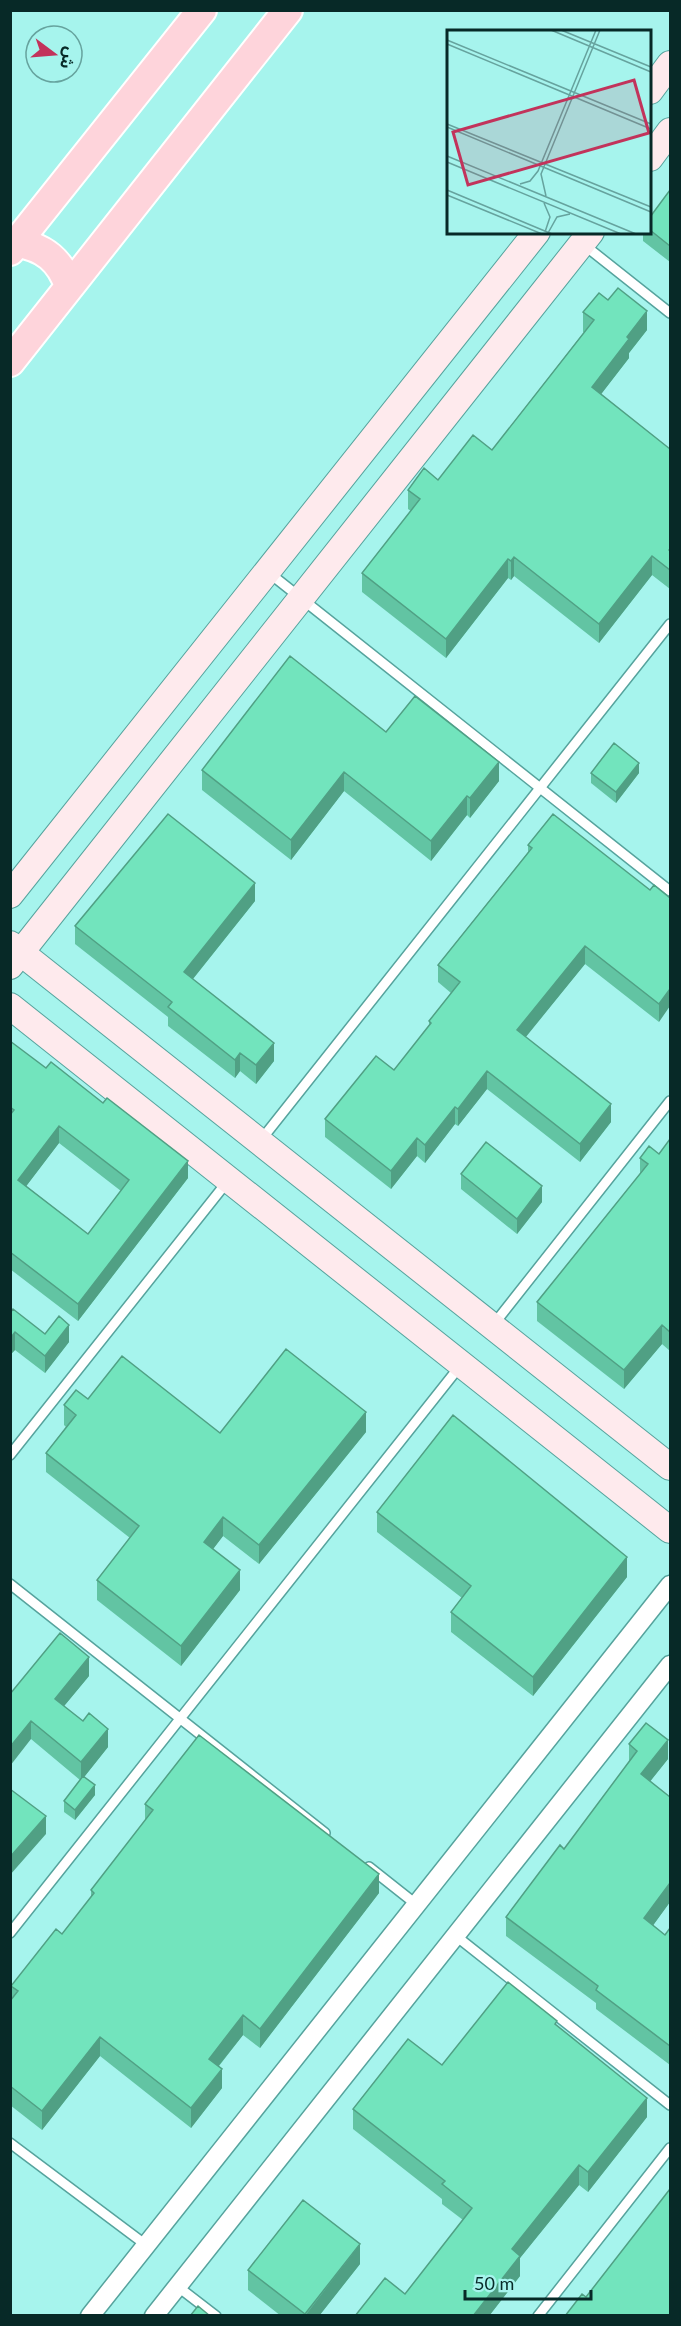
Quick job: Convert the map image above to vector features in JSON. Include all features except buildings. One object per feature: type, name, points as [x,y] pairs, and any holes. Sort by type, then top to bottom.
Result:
[{"type":"main road","points":[[14,247],[201,10]]},
{"type":"main road","points":[[10,362],[288,10]]},
{"type":"main road","points":[[14,247],[29,245],[50,255],[65,275],[69,286]]},
{"type":"street","points":[[651,90],[670,64]]},
{"type":"street","points":[[651,157],[670,131]]},
{"type":"street","points":[[10,895],[535,234]]},
{"type":"street","points":[[586,238],[302,598],[14,954],[260,1142],[670,1467]]},
{"type":"street","points":[[10,1006],[670,1530]]},
{"type":"street","points":[[90,2316],[670,1585]]},
{"type":"street","points":[[154,2316],[670,1665]]},
{"type":"lane","points":[[586,238],[670,313]]},
{"type":"lane","points":[[267,571],[670,891]]},
{"type":"lane","points":[[260,1142],[670,624]]},
{"type":"lane","points":[[492,1326],[670,1101]]},
{"type":"lane","points":[[10,1455],[229,1180]]},
{"type":"lane","points":[[10,1933],[462,1364]]},
{"type":"lane","points":[[10,1584],[335,1840]]},
{"type":"lane","points":[[362,1862],[417,1905]]},
{"type":"lane","points":[[456,1936],[670,2105]]},
{"type":"lane","points":[[10,2143],[146,2245]]},
{"type":"lane","points":[[538,2316],[670,2148]]},
{"type":"lane","points":[[177,2286],[216,2316]]}]
